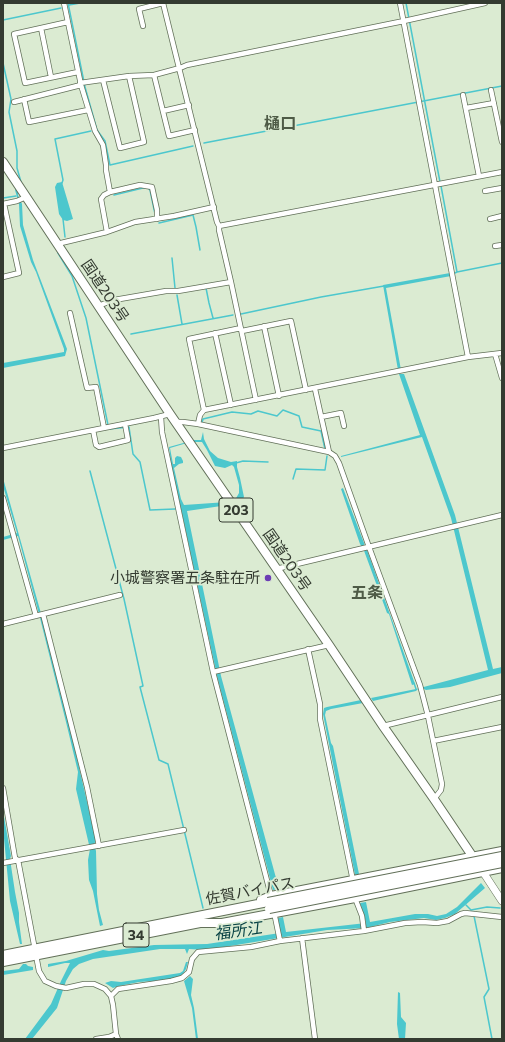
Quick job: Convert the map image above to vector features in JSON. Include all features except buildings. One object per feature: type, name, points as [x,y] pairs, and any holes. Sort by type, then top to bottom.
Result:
[{"type":"highway","name":"国道203号","points":[[3,162],[24,198],[57,244],[170,414],[177,422],[276,569],[329,644],[483,872]]},
{"type":"highway","points":[[271,905],[352,881],[502,851]]},
{"type":"highway","name":"佐賀バイパス","points":[[3,955],[36,952],[196,923],[271,905],[502,856]]},
{"type":"highway","name":"佐賀バイパス","points":[[3,962],[36,952],[240,907],[271,905],[502,863]]},
{"type":"highway","points":[[271,905],[355,898],[502,868]]},
{"type":"main road","points":[[483,872],[502,901]]},
{"type":"street","points":[[64,3],[80,84],[95,131],[103,145],[110,192]]},
{"type":"street","points":[[143,26],[138,9],[163,3],[219,226],[256,400]]},
{"type":"street","points":[[400,3],[468,357]]},
{"type":"street","points":[[14,102],[80,84],[129,76],[154,75],[187,65],[404,21],[484,3]]},
{"type":"street","points":[[68,22],[14,34],[25,83],[78,72]]},
{"type":"street","points":[[41,28],[51,77]]},
{"type":"street","points":[[154,75],[169,136],[195,130]]},
{"type":"street","points":[[103,80],[120,148],[144,142],[129,76]]},
{"type":"street","points":[[491,90],[502,142]]},
{"type":"street","points":[[463,95],[479,176]]},
{"type":"street","points":[[24,99],[29,122],[88,110]]},
{"type":"street","points":[[466,108],[494,103]]},
{"type":"street","points":[[163,111],[189,105]]},
{"type":"street","points":[[219,226],[502,172]]},
{"type":"street","points":[[107,232],[101,199],[110,192],[140,185],[152,187],[158,219]]},
{"type":"street","points":[[486,191],[502,188]]},
{"type":"street","points":[[3,277],[19,273],[3,204],[24,198]]},
{"type":"street","points":[[57,244],[107,232],[135,222],[158,219],[214,207]]},
{"type":"street","points":[[490,218],[502,216]]},
{"type":"street","points":[[495,246],[502,245]]},
{"type":"street","points":[[98,306],[114,300],[231,282]]},
{"type":"street","points":[[70,313],[87,388],[96,387],[104,428]]},
{"type":"street","points":[[204,410],[189,339],[291,321],[306,390]]},
{"type":"street","points":[[264,326],[280,396]]},
{"type":"street","points":[[215,334],[231,405]]},
{"type":"street","points":[[198,424],[200,415],[204,410],[280,396],[468,357],[502,353]]},
{"type":"street","points":[[495,354],[502,378]]},
{"type":"street","points":[[315,388],[329,452]]},
{"type":"street","points":[[321,417],[341,413],[344,426]]},
{"type":"street","points":[[3,448],[104,428],[126,427],[170,414]]},
{"type":"street","points":[[161,417],[162,432],[213,672],[280,941]]},
{"type":"street","points":[[177,422],[198,424],[329,452],[335,456],[339,463],[421,688],[442,784],[441,790],[434,799]]},
{"type":"street","points":[[93,430],[96,445],[99,447],[128,440],[126,427]]},
{"type":"street","points":[[3,498],[36,616]]},
{"type":"street","points":[[276,569],[502,515]]},
{"type":"street","points":[[3,624],[120,595]]},
{"type":"street","points":[[43,614],[87,787],[97,846]]},
{"type":"street","points":[[213,672],[223,671],[329,644]]},
{"type":"street","points":[[308,649],[320,704],[320,719],[352,881]]},
{"type":"street","points":[[383,726],[502,697]]},
{"type":"street","points":[[433,741],[502,727]]},
{"type":"street","points":[[3,788],[15,858],[18,860],[39,971],[45,981],[56,986],[66,988],[84,984],[94,984],[105,989],[111,996],[117,1037],[96,1039]]},
{"type":"street","points":[[4,863],[184,830]]},
{"type":"street","points":[[355,898],[362,916],[364,931]]},
{"type":"street","points":[[111,996],[118,989],[171,982],[182,978],[188,972],[192,959],[198,952],[251,947],[280,941],[364,931],[405,923],[444,922],[465,913],[502,917]]},
{"type":"street","points":[[302,938],[315,1039]]},
{"type":"water","points":[[62,182],[73,219],[67,221],[63,220],[59,214],[55,187],[57,183]]},
{"type":"water","points":[[15,188],[22,204],[23,225],[33,260],[67,349],[65,356],[3,368],[3,363],[64,352],[36,272],[31,262],[20,226],[19,204]]},
{"type":"water","points":[[450,273],[451,276],[386,288],[401,370],[398,370],[383,285]]},
{"type":"water","points":[[399,374],[404,374],[455,515],[493,669],[502,667],[502,673],[450,687],[426,690],[418,689],[416,691],[373,701],[371,698],[416,689],[488,670],[451,518],[422,437],[341,457],[420,435]]},
{"type":"water","points":[[203,432],[204,439],[210,451],[218,458],[231,462],[237,461],[244,497],[241,501],[237,503],[235,500],[239,493],[239,485],[234,467],[232,465],[225,468],[215,466],[202,442],[194,442],[194,440],[201,440]]},
{"type":"water","points":[[187,442],[170,448],[173,464],[175,464],[175,458],[177,456],[181,457],[183,461],[183,463],[174,468],[181,499],[184,505],[227,502],[228,505],[187,511],[221,676],[279,889],[273,890],[217,676],[171,463],[169,447]]},
{"type":"water","points":[[3,478],[42,617],[96,841],[94,844],[96,851],[97,894],[103,925],[100,926],[93,891],[89,880],[88,860],[90,849],[76,789],[78,772],[40,618],[18,536],[3,540],[3,537],[17,533],[3,486]]},
{"type":"water","points":[[343,488],[415,684],[412,685],[389,614],[387,613],[363,548],[360,544],[341,489]]},
{"type":"water","points":[[361,700],[363,703],[331,709],[326,711],[325,715],[333,746],[359,874],[355,875],[323,714],[324,708]]},
{"type":"water","points":[[3,811],[11,856],[10,859],[19,913],[22,944],[20,944],[10,901],[3,828]]},
{"type":"water","points":[[481,883],[485,888],[455,914],[436,920],[424,918],[390,922],[366,928],[327,930],[206,950],[189,949],[187,954],[185,949],[160,949],[93,959],[79,964],[73,969],[66,981],[57,1008],[32,1039],[25,1039],[51,1004],[70,963],[48,967],[48,964],[66,961],[103,950],[109,951],[154,945],[207,944],[280,933],[278,918],[283,917],[286,932],[366,923],[360,903],[366,902],[370,922],[415,914],[437,916],[446,914],[457,907]]},
{"type":"water","points":[[186,962],[188,962],[186,969],[179,977],[167,980],[139,982],[113,988],[105,983],[180,973],[183,971]]},
{"type":"water","points":[[23,964],[33,967],[33,970],[3,975],[3,971],[19,969]]},
{"type":"water","points":[[190,976],[193,979],[191,995],[198,1039],[196,1039],[192,1008],[184,981]]},
{"type":"water","points":[[398,992],[400,993],[401,1017],[406,1023],[405,1039],[399,1039],[397,1024]]},
{"type":"waterway","points":[[68,3],[85,87],[97,130],[105,141],[110,165],[193,146]]},
{"type":"waterway","points":[[69,5],[80,3]]},
{"type":"waterway","points":[[406,3],[440,182]]},
{"type":"waterway","points":[[3,20],[61,8]]},
{"type":"waterway","points":[[3,63],[11,99],[9,112],[17,151],[17,168],[21,182]]},
{"type":"waterway","points":[[204,143],[502,86]]},
{"type":"waterway","points":[[62,183],[63,180],[55,139],[91,131]]},
{"type":"waterway","points":[[441,186],[457,272],[453,274]]},
{"type":"waterway","points":[[114,195],[147,187],[150,190],[155,214]]},
{"type":"waterway","points":[[3,198],[16,196]]},
{"type":"waterway","points":[[159,223],[193,215],[200,250]]},
{"type":"waterway","points":[[63,219],[65,237]]},
{"type":"waterway","points":[[58,253],[72,276],[86,318],[108,425]]},
{"type":"waterway","points":[[172,258],[175,288]]},
{"type":"waterway","points":[[457,272],[502,263]]},
{"type":"waterway","points":[[241,314],[321,297],[384,286]]},
{"type":"waterway","points":[[206,288],[213,318]]},
{"type":"waterway","points":[[177,295],[182,324]]},
{"type":"waterway","points":[[131,334],[233,315]]},
{"type":"waterway","points":[[202,423],[203,419],[232,412],[251,414],[258,411],[277,416],[283,410],[299,416],[302,427],[321,431],[325,449]]},
{"type":"waterway","points":[[109,429],[129,427],[133,454],[140,462],[150,510],[175,509]]},
{"type":"waterway","points":[[293,479],[296,469],[325,470],[327,456]]},
{"type":"waterway","points":[[236,463],[243,461],[268,462]]},
{"type":"waterway","points":[[90,471],[124,599],[143,686],[140,687],[159,760],[168,764],[203,908]]},
{"type":"waterway","points":[[414,683],[416,689]]},
{"type":"waterway","points":[[466,905],[471,910],[487,907],[500,908]]},
{"type":"waterway","points":[[474,916],[489,989],[484,997],[492,1039]]},
{"type":"place","name":"小城警察署五条駐在所","points":[[268,578]]},
{"type":"district","name":"樋口","points":[[280,124]]},
{"type":"district","name":"五条","points":[[367,593]]},
{"type":"water label","name":"福所江","points":[[238,931]]}]
